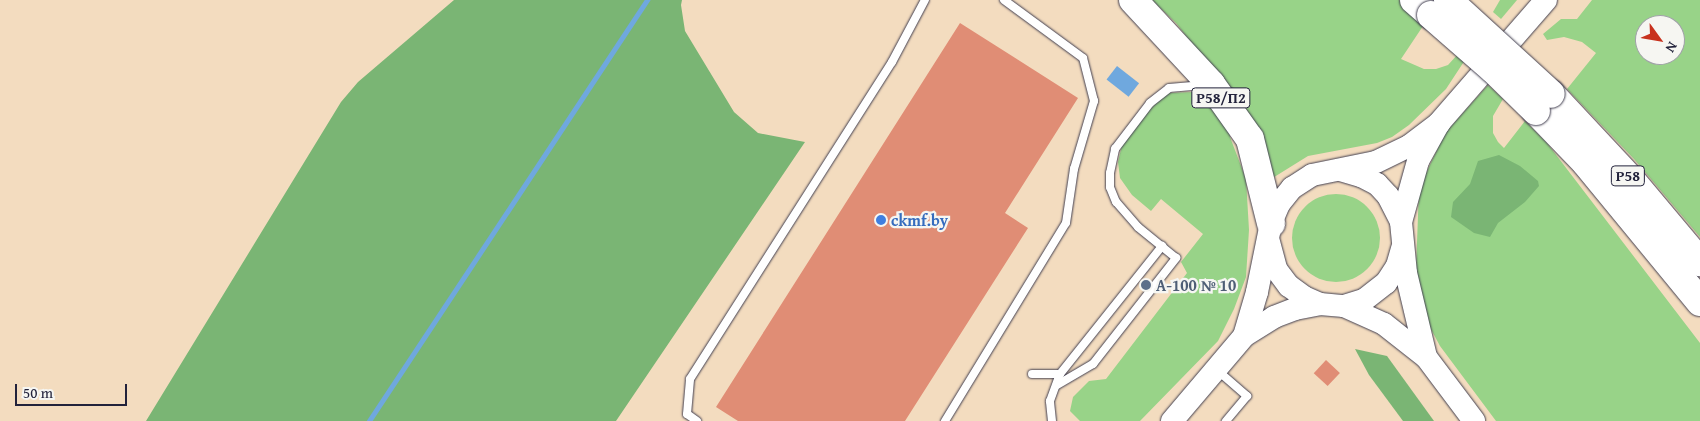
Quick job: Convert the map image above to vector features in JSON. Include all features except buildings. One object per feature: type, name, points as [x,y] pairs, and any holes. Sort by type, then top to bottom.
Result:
[{"type":"highway","name":"Р58/П2","points":[[1133,0],[1211,84],[1250,139],[1270,232]]},
{"type":"highway","name":"Р58","points":[[1431,5],[1632,181],[1700,262]]},
{"type":"highway","name":"Р58","points":[[1544,103],[1592,170],[1700,302]]},
{"type":"main road","points":[[1339,170],[1376,162],[1409,146],[1439,123],[1546,0]]},
{"type":"main road","points":[[1402,233],[1418,161],[1439,123]]},
{"type":"main road","name":"Р58/П2","points":[[1426,357],[1406,273],[1402,233],[1388,196],[1377,184],[1361,176],[1339,170],[1312,175],[1292,188],[1279,204],[1270,232],[1276,269],[1289,286],[1304,297],[1320,304],[1344,306],[1384,324],[1426,357],[1474,421]]},
{"type":"main road","points":[[1244,336],[1257,292],[1270,232]]},
{"type":"main road","name":"Р58/П2","points":[[1344,306],[1364,300],[1386,283],[1397,266],[1402,233]]},
{"type":"main road","points":[[1172,421],[1244,336],[1274,317],[1295,309],[1320,304]]},
{"type":"lane","points":[[697,421],[687,414],[690,378],[892,62],[925,0]]},
{"type":"lane","points":[[946,421],[1066,223],[1074,169],[1094,101],[1083,58],[1004,0]]},
{"type":"lane","points":[[1057,385],[1093,364],[1176,258],[1138,227],[1116,202],[1110,187],[1110,173],[1115,149],[1150,103],[1169,88],[1211,84]]},
{"type":"lane","points":[[1052,421],[1050,401],[1060,374],[1162,246]]},
{"type":"lane","points":[[1216,369],[1247,396],[1226,421]]},
{"type":"lane","points":[[1032,374],[1060,374]]},
{"type":"green space","points":[[454,0],[682,0],[685,31],[734,112],[758,133],[805,142],[616,421],[146,421],[341,102],[358,82]]},
{"type":"green space","points":[[1152,0],[1399,0],[1425,23],[1401,59],[1424,69],[1436,69],[1448,65],[1458,54],[1465,60],[1446,89],[1409,125],[1392,137],[1377,143],[1308,156],[1271,179],[1248,116],[1176,23]]},
{"type":"green space","points":[[1500,0],[1517,0],[1501,19],[1493,12]]},
{"type":"green space","points":[[1592,0],[1700,0],[1700,237],[1634,159],[1567,89],[1596,53],[1582,42],[1564,37],[1547,40],[1543,34],[1561,19],[1577,19]]},
{"type":"green space","points":[[1488,85],[1503,99],[1493,116],[1493,133],[1498,142],[1504,148],[1525,121],[1547,143],[1700,343],[1700,421],[1496,421],[1440,346],[1419,307],[1416,270],[1419,188],[1445,133]]},
{"type":"green space","points":[[1194,92],[1221,109],[1230,126],[1230,137],[1246,179],[1249,230],[1246,277],[1234,309],[1218,341],[1140,421],[1080,421],[1070,411],[1073,397],[1089,381],[1106,379],[1187,273],[1181,262],[1203,234],[1161,199],[1151,211],[1132,195],[1120,178],[1118,162],[1122,145],[1141,118],[1167,93]]},
{"type":"green space","points":[[1499,155],[1520,166],[1538,181],[1539,186],[1525,202],[1498,223],[1490,237],[1474,233],[1451,217],[1453,202],[1470,184],[1478,161]]},
{"type":"green space","points":[[1327,194],[1345,194],[1361,201],[1373,213],[1380,229],[1380,247],[1373,263],[1361,275],[1345,282],[1327,282],[1311,275],[1299,263],[1292,247],[1292,229],[1299,213],[1311,201]]},
{"type":"green space","points":[[1355,349],[1387,356],[1434,421],[1403,421],[1369,375]]},
{"type":"water","points":[[1117,66],[1139,83],[1129,97],[1107,79]]},
{"type":"waterway","points":[[369,421],[647,0]]},
{"type":"place","name":"ckmf.by","points":[[881,220]]},
{"type":"place","name":"А-100 № 10","points":[[1146,285]]}]
